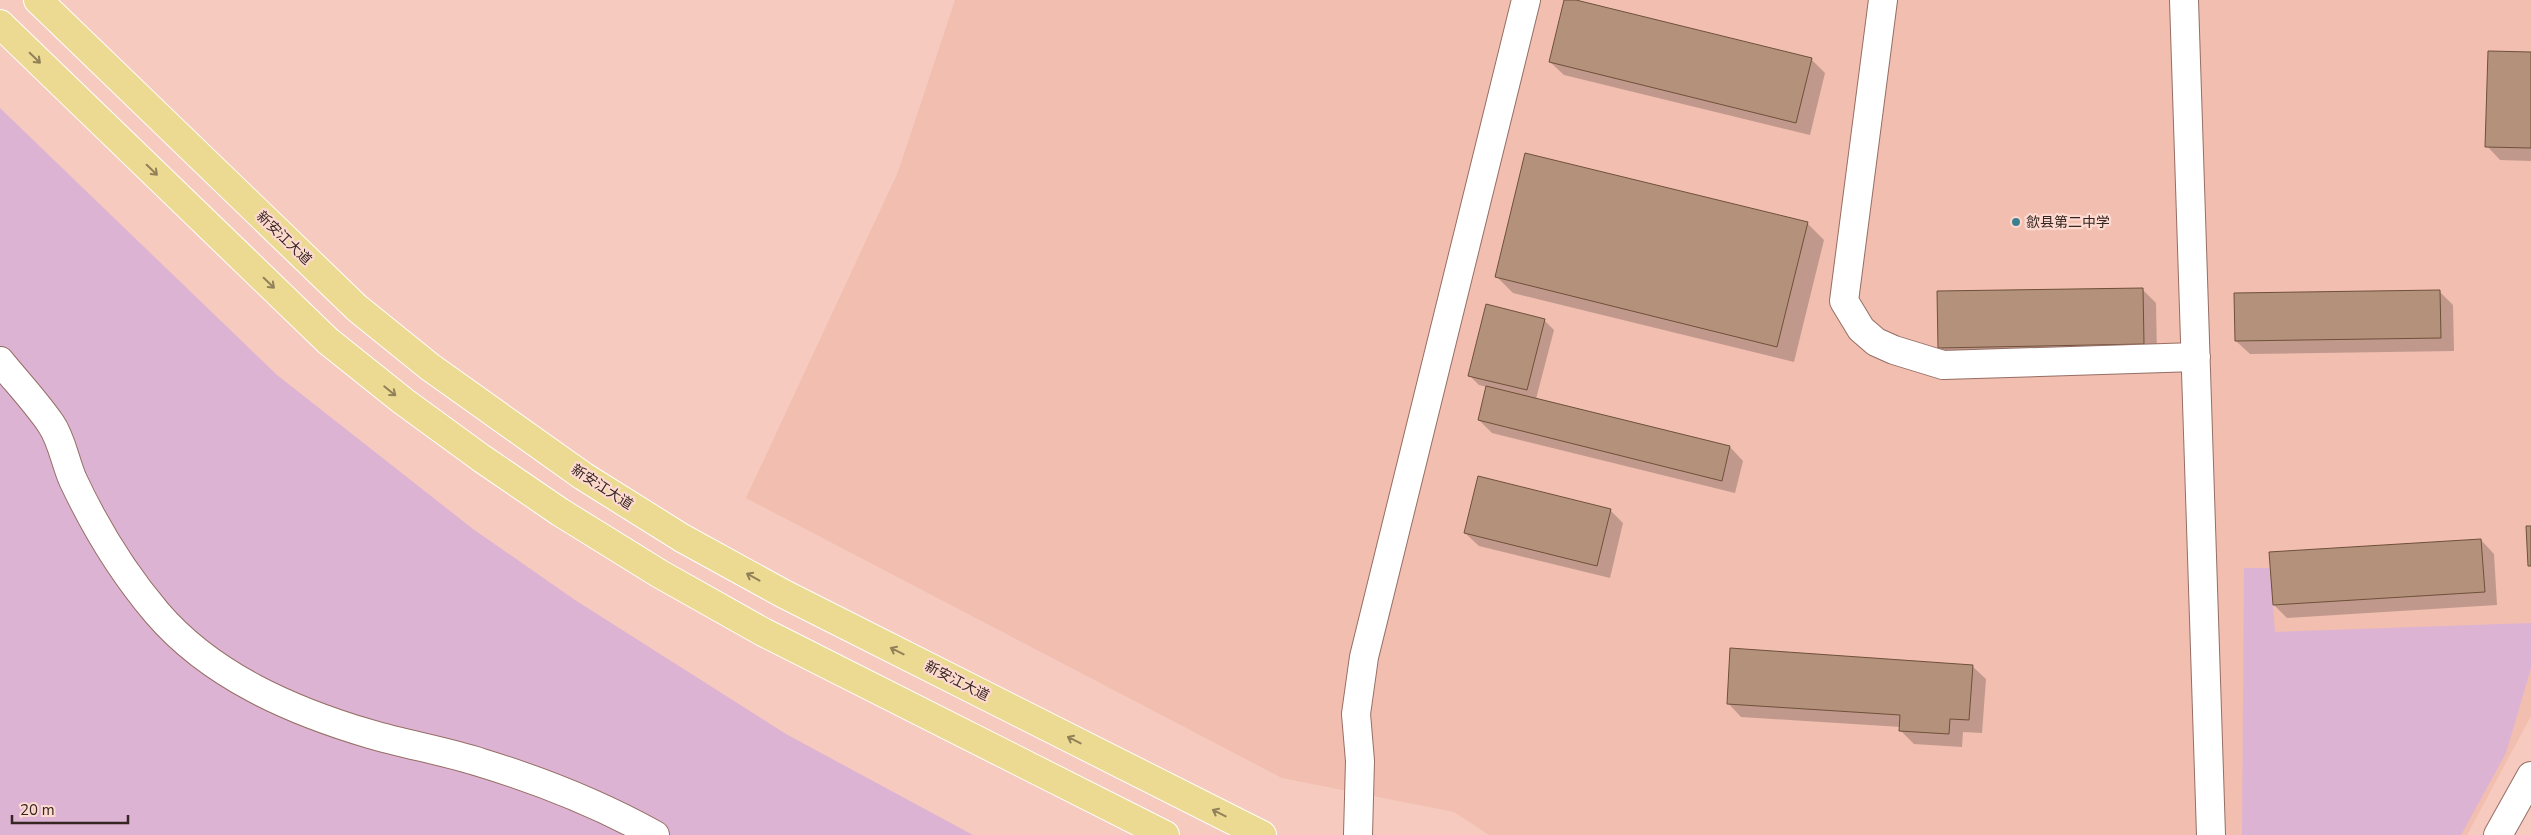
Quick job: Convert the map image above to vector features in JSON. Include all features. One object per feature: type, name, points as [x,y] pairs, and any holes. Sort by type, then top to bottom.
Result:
[{"type":"main road","name":"新安江大道","points":[[38,0],[357,308],[438,373],[584,476],[682,538],[784,594],[1262,835]]},
{"type":"main road","points":[[0,24],[328,341],[403,401],[480,458],[560,512],[644,564],[763,632],[1165,835]]},
{"type":"street","points":[[1358,835],[1360,761],[1356,714],[1364,657],[1526,0]]},
{"type":"street","points":[[1883,0],[1844,301],[1861,329],[1876,342],[1894,350],[1943,365],[2196,357]]},
{"type":"street","points":[[2184,0],[2211,835]]},
{"type":"street","points":[[0,361],[52,426],[72,478],[97,528],[115,556],[157,613],[184,640],[213,663],[272,697],[320,718],[370,734],[480,762],[538,782],[616,826],[655,835]]},
{"type":"street","points":[[2498,835],[2531,776]]},
{"type":"shaded area","name":"歙县第二中学","points":[[955,0],[2531,0],[2531,716],[2467,835],[1489,835],[1454,812],[1282,778],[746,498],[898,172]]},
{"type":"shaded area","points":[[0,108],[277,375],[473,529],[575,600],[786,734],[973,835],[0,835]]},
{"type":"shaded area","points":[[2244,568],[2270,568],[2275,632],[2531,623],[2531,668],[2506,753],[2461,835],[2242,835]]},
{"type":"building","points":[[1564,0],[1576,0],[1812,58],[1796,123],[1549,62]]},
{"type":"building","points":[[2488,51],[2531,52],[2531,148],[2485,147]]},
{"type":"building","points":[[1525,153],[1808,222],[1777,347],[1495,277]]},
{"type":"building","points":[[2143,288],[2144,344],[1938,348],[1937,291]]},
{"type":"building","points":[[2440,290],[2441,338],[2235,341],[2234,293]]},
{"type":"building","points":[[1486,304],[1545,319],[1527,390],[1468,376]]},
{"type":"building","points":[[1486,386],[1730,446],[1722,481],[1478,420]]},
{"type":"building","points":[[1478,476],[1611,509],[1597,566],[1464,533]]},
{"type":"building","points":[[2526,526],[2531,526],[2531,566],[2528,566]]},
{"type":"building","points":[[2481,539],[2485,592],[2273,605],[2269,552]]},
{"type":"building","points":[[1730,648],[1973,665],[1969,720],[1950,719],[1949,734],[1899,731],[1900,715],[1727,704]]},
{"type":"place","name":"歙县第二中学","points":[[2016,222]]}]
